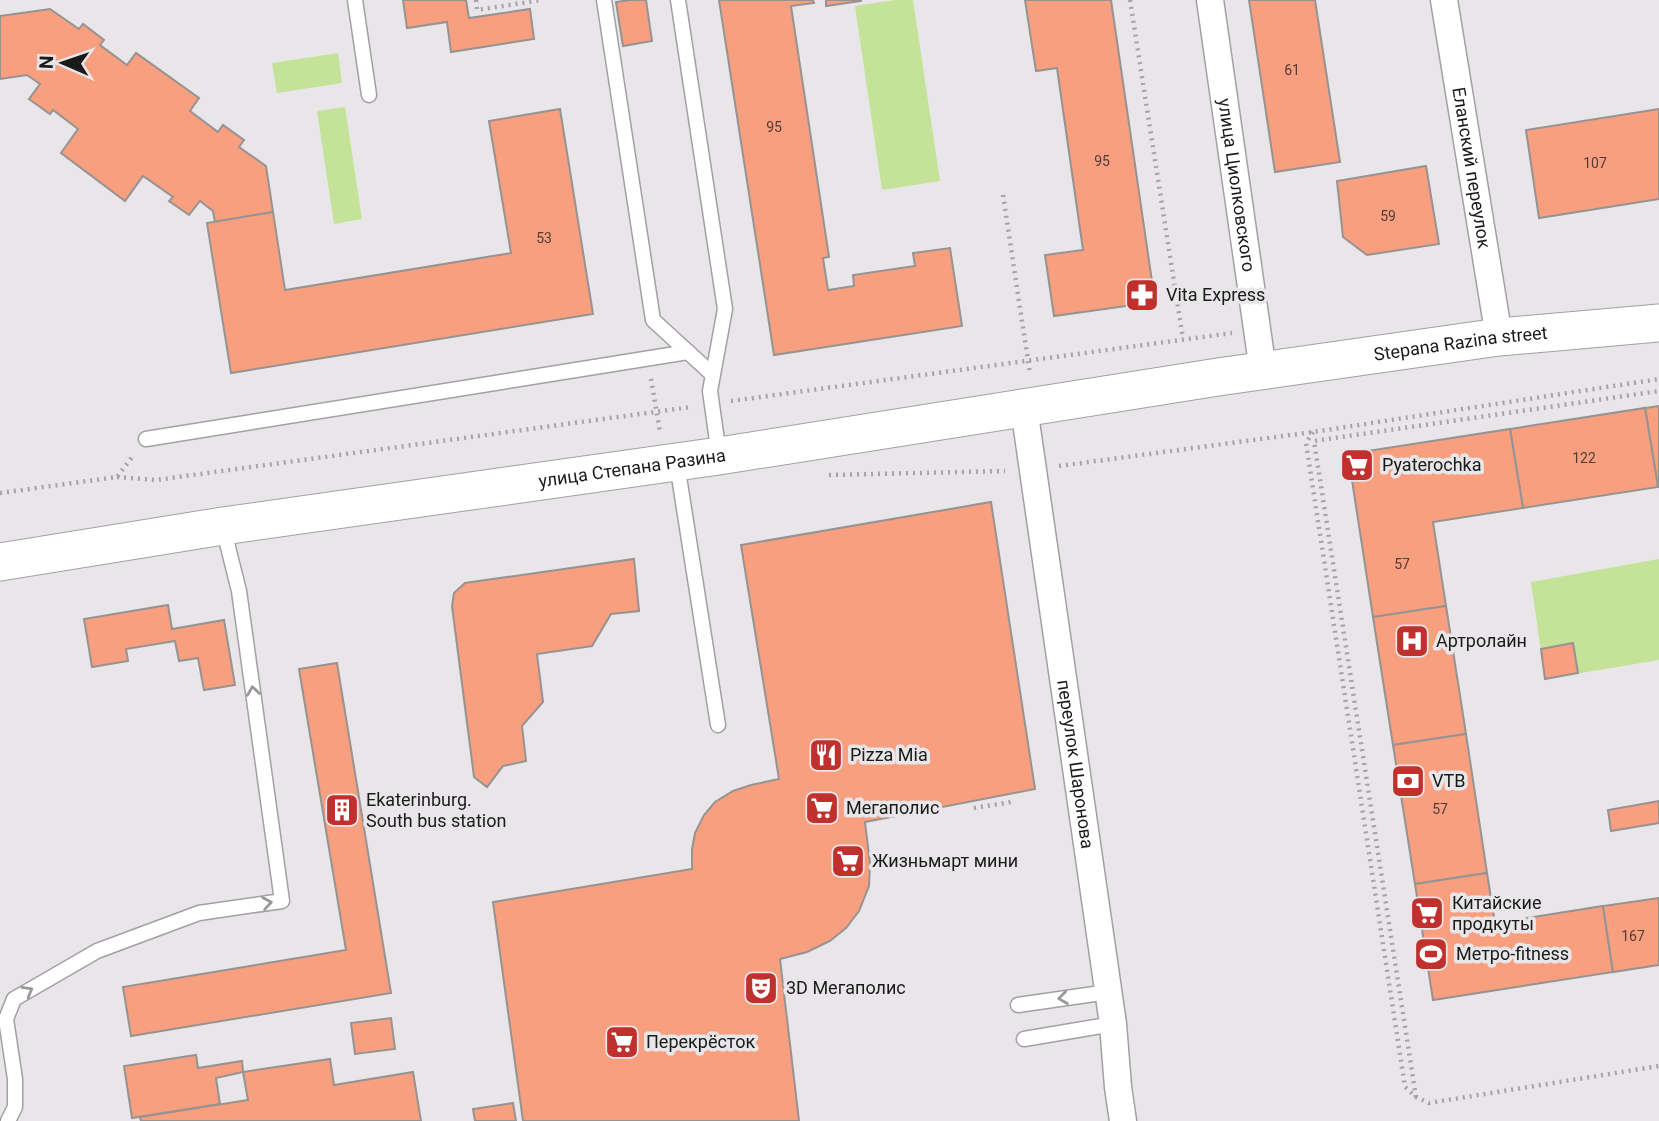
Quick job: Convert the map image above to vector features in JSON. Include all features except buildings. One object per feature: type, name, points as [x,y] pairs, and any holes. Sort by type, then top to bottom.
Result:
[{"type":"street","name":"улица Циолковского","points":[[1210,0],[1263,371]]},
{"type":"street","name":"Еланский переулок","points":[[1444,0],[1499,337]]},
{"type":"street","name":"Stepana Razina street","points":[[1263,371],[1499,337],[1659,324]]},
{"type":"street","name":"улица Степана Разина","points":[[0,562],[223,526],[719,456],[1027,394],[1263,371]]},
{"type":"street","name":"переулок Шаронова","points":[[1027,394],[1113,1024],[1123,1121]]},
{"type":"lane","points":[[355,0],[369,95]]},
{"type":"lane","points":[[604,0],[653,320],[712,374]]},
{"type":"lane","points":[[678,0],[725,309],[710,391],[719,456]]},
{"type":"lane","points":[[146,439],[688,352]]},
{"type":"lane","points":[[676,461],[718,725]]},
{"type":"lane","points":[[8,1121],[15,1107],[15,1079],[6,1019],[14,999],[97,951],[199,913],[282,901],[239,591],[223,526]]},
{"type":"lane","points":[[1018,1005],[1108,992]]},
{"type":"lane","points":[[1024,1039],[1113,1024]]},
{"type":"path","points":[[476,0],[477,10],[542,0]]},
{"type":"path","points":[[1130,0],[1183,339]]},
{"type":"path","points":[[1003,195],[1027,360],[1027,394]]},
{"type":"path","points":[[0,494],[117,477],[156,480],[1235,332]]},
{"type":"path","points":[[1659,379],[1313,432],[1306,443],[1405,1087],[1416,1097],[1429,1102],[1659,1066]]},
{"type":"path","points":[[1416,1097],[1314,442],[1659,391]]},
{"type":"path","points":[[117,477],[146,439]]},
{"type":"path","points":[[974,808],[1011,802]]},
{"type":"green space","points":[[913,0],[940,181],[882,190],[855,6]]},
{"type":"green space","points":[[338,53],[342,83],[277,93],[272,63]]},
{"type":"green space","points":[[345,107],[362,219],[334,224],[317,111]]},
{"type":"green space","points":[[1659,559],[1659,660],[1545,679],[1531,582]]},
{"type":"place","name":"Vita Express","points":[[1142,295]]},
{"type":"place","name":"Pyaterochka","points":[[1357,465]]},
{"type":"place","name":"Артролайн","points":[[1412,641]]},
{"type":"place","name":"Pizza Mia","points":[[826,755]]},
{"type":"place","name":"VTB","points":[[1408,781]]},
{"type":"place","name":"Мегаполис","points":[[822,808]]},
{"type":"place","name":"Ekaterinburg. South bus station","points":[[342,810]]},
{"type":"place","name":"Жизньмарт мини","points":[[848,861]]},
{"type":"place","name":"Китайские продкуты","points":[[1427,913]]},
{"type":"place","name":"Метро-fitness","points":[[1431,954]]},
{"type":"place","name":"3D Мегаполис","points":[[761,988]]},
{"type":"place","name":"Перекрёсток","points":[[622,1042]]}]
